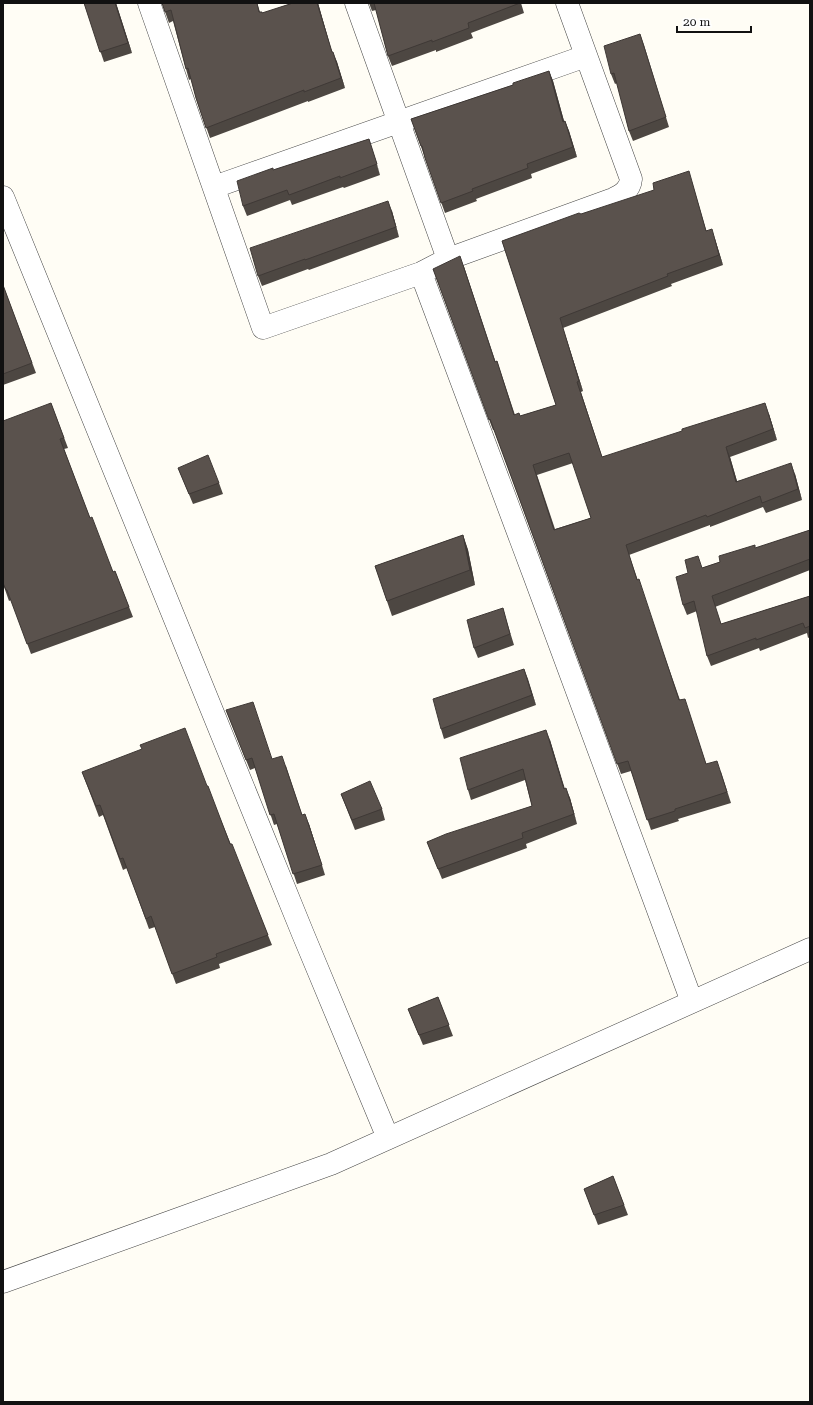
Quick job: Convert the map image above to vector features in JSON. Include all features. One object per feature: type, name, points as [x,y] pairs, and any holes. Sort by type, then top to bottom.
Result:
[{"type":"street","points":[[149,3],[263,328],[421,273],[448,259],[613,199],[620,196],[630,186],[631,179],[567,3]]},
{"type":"street","points":[[356,3],[448,259]]},
{"type":"street","points":[[214,188],[586,56]]},
{"type":"street","points":[[3,197],[388,1138]]},
{"type":"street","points":[[421,273],[692,1002]]},
{"type":"street","points":[[3,1282],[331,1164],[810,950]]},
{"type":"building","points":[[84,3],[115,3],[128,43],[100,52]]},
{"type":"building","points":[[162,3],[257,3],[259,12],[262,13],[293,3],[317,3],[341,78],[304,92],[304,90],[206,128],[188,68],[186,69],[171,10],[165,12]]},
{"type":"building","points":[[374,3],[520,3],[468,23],[469,28],[388,56]]},
{"type":"building","points":[[640,34],[666,117],[629,131],[614,73],[611,74],[604,46]]},
{"type":"building","points":[[549,71],[563,122],[565,121],[573,147],[527,164],[528,168],[472,189],[473,191],[441,203],[422,146],[411,119],[513,85],[513,83]]},
{"type":"building","points":[[369,139],[377,164],[289,195],[287,190],[243,206],[237,181],[273,168],[273,170]]},
{"type":"building","points":[[689,171],[706,231],[712,229],[719,255],[667,274],[668,276],[560,318],[579,381],[577,382],[602,457],[682,431],[682,429],[765,403],[773,429],[726,447],[736,482],[791,463],[798,489],[762,503],[760,496],[707,517],[706,515],[626,545],[637,580],[639,579],[679,700],[685,699],[706,764],[717,761],[727,792],[647,820],[628,761],[617,764],[433,269],[460,256],[495,362],[497,361],[514,415],[519,413],[520,416],[556,405],[502,241],[579,213],[581,214],[654,190],[653,183]],"holes":[[[569,453],[591,518],[554,530],[533,465]]]},
{"type":"building","points":[[388,201],[396,227],[258,276],[250,248]]},
{"type":"building","points":[[3,285],[32,363],[3,374]]},
{"type":"building","points":[[51,403],[64,438],[60,439],[90,518],[92,517],[113,572],[115,571],[129,607],[27,644],[3,583],[3,421]]},
{"type":"building","points":[[208,455],[219,483],[189,494],[178,468]]},
{"type":"building","points":[[810,530],[810,559],[712,596],[721,624],[810,596],[810,626],[805,628],[803,623],[707,656],[694,601],[683,605],[676,577],[688,573],[685,560],[698,556],[702,568],[720,562],[719,556],[755,545],[755,548]]},
{"type":"building","points":[[463,535],[470,570],[387,601],[375,566]]},
{"type":"building","points":[[503,608],[510,634],[474,648],[467,620]]},
{"type":"building","points":[[524,669],[532,695],[441,729],[433,699]]},
{"type":"building","points":[[253,702],[272,759],[282,756],[302,815],[305,814],[322,865],[293,874],[274,814],[270,815],[252,758],[246,760],[226,710]]},
{"type":"building","points":[[185,728],[230,844],[232,844],[268,935],[216,954],[217,957],[172,974],[151,916],[146,919],[123,858],[120,859],[100,805],[96,806],[82,772],[142,749],[140,745]]},
{"type":"building","points":[[546,730],[564,789],[566,788],[574,814],[522,833],[523,838],[438,869],[427,842],[446,834],[532,806],[523,769],[468,790],[460,758]]},
{"type":"building","points":[[370,781],[382,809],[352,820],[341,794]]},
{"type":"building","points":[[438,997],[449,1025],[419,1035],[408,1009]]},
{"type":"building","points":[[613,1176],[624,1205],[594,1215],[584,1189]]}]
